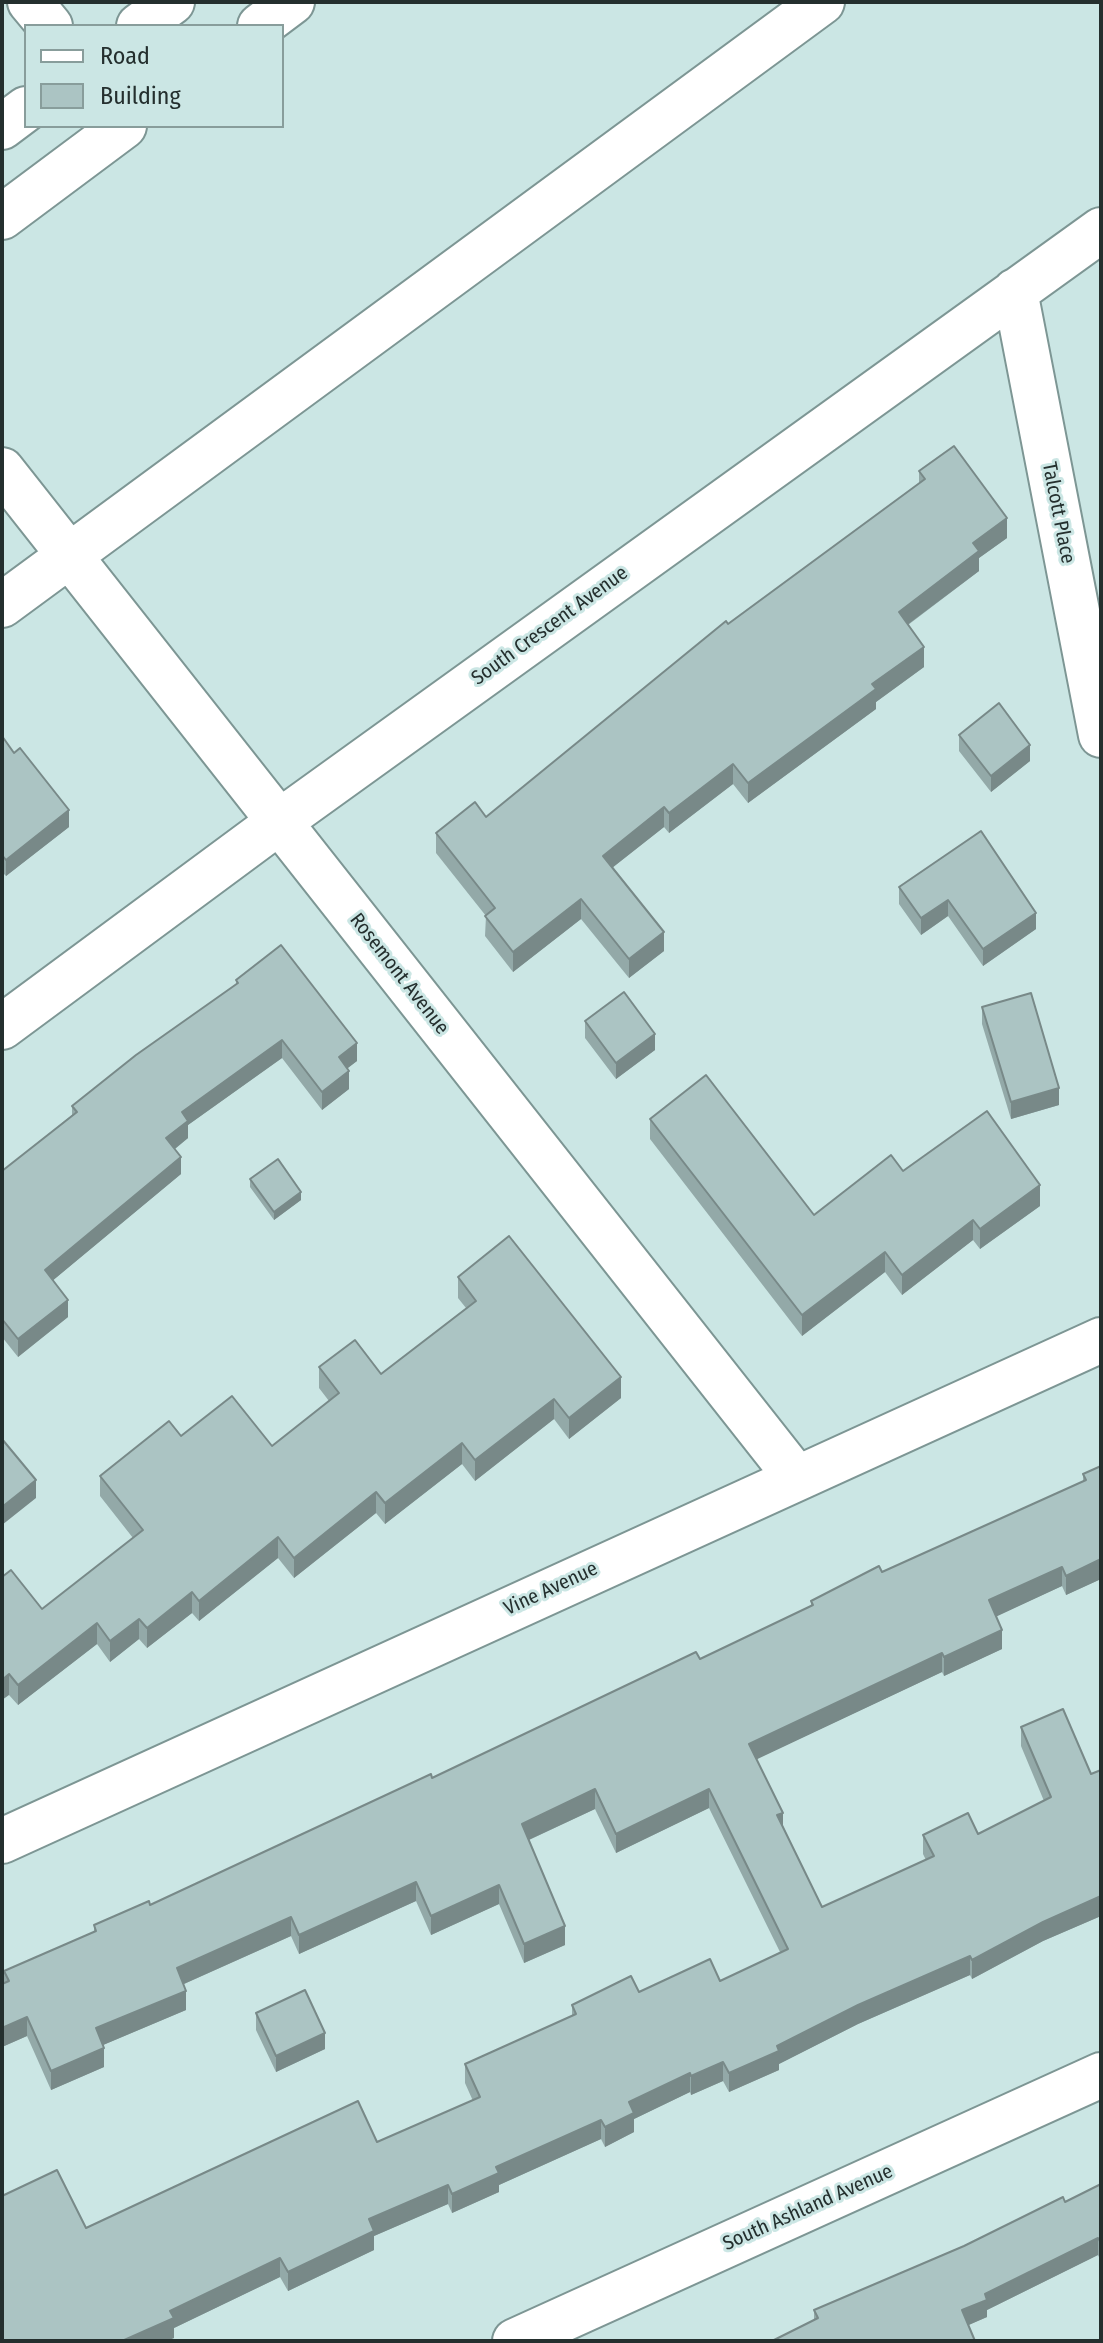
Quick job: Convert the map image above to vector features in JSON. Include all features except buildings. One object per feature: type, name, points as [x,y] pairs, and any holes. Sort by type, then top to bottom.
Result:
[{"type":"street","points":[[30,2],[48,24]]},
{"type":"street","points":[[142,24],[172,2]]},
{"type":"street","points":[[263,24],[292,2]]},
{"type":"street","points":[[2,605],[822,2]]},
{"type":"street","points":[[2,127],[24,110]]},
{"type":"street","points":[[2,217],[121,128]]},
{"type":"street","name":"South Crescent Avenue","points":[[2,1027],[279,822],[1101,230]]},
{"type":"street","name":"Talcott Place","points":[[1015,291],[1101,735]]},
{"type":"street","name":"Rosemont Avenue","points":[[2,470],[796,1477]]},
{"type":"street","name":"Vine Avenue","points":[[2,1841],[1101,1340]]},
{"type":"street","name":"South Ashland Avenue","points":[[515,2341],[1101,2075]]}]
